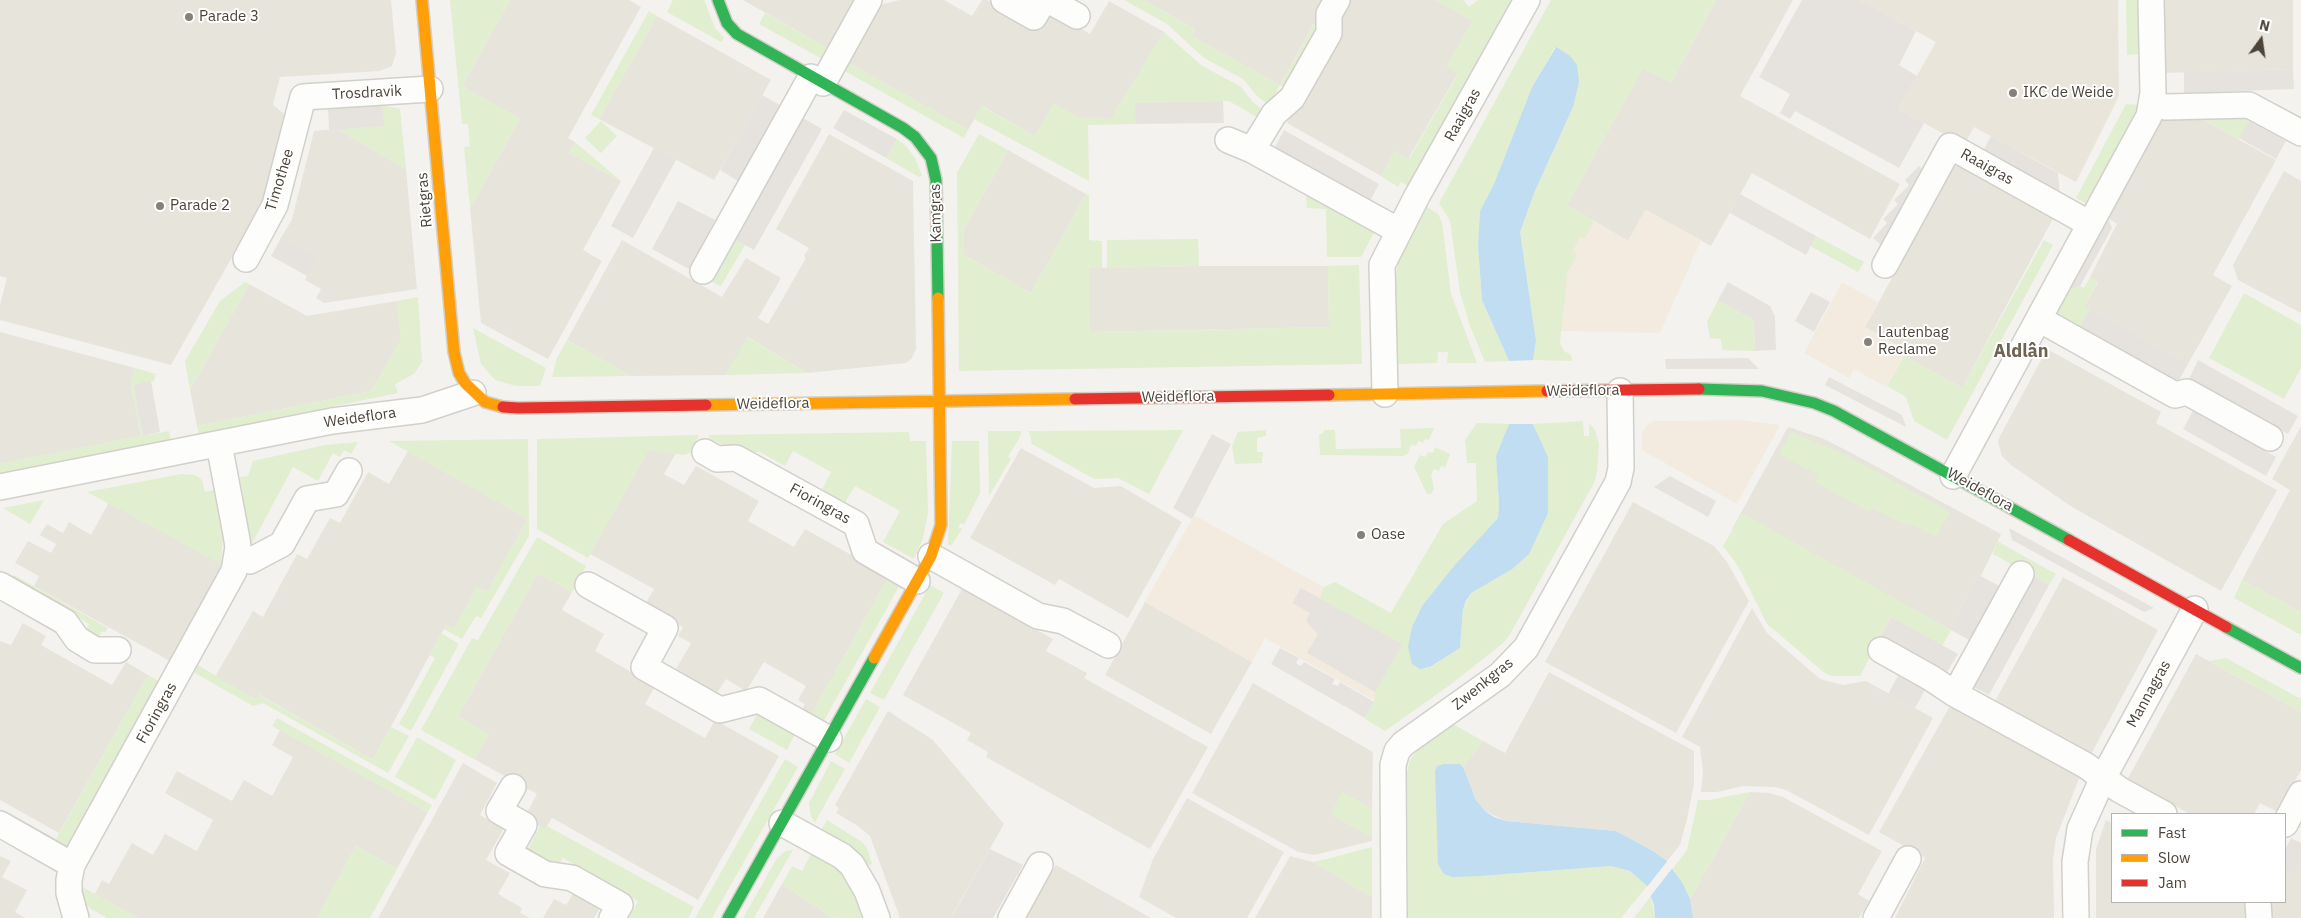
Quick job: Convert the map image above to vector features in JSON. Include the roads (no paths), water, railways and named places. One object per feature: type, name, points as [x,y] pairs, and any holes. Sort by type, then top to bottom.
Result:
[{"type":"street","name":"Rietgras","points":[[422,0],[454,352],[459,373],[473,393]]},
{"type":"street","name":"Kamgras","points":[[718,0],[727,23],[737,34],[903,128],[915,137],[931,158],[936,180],[939,402]]},
{"type":"street","points":[[703,271],[817,80],[869,0]]},
{"type":"street","points":[[1004,0],[1034,17],[1044,0]]},
{"type":"street","points":[[1048,0],[1077,16]]},
{"type":"street","points":[[1252,150],[1274,114],[1292,98],[1329,33],[1329,14],[1337,0]]},
{"type":"street","name":"Raaigras","points":[[1385,394],[1382,265],[1527,0]]},
{"type":"street","points":[[1953,476],[2146,124],[2152,104],[2151,0]]},
{"type":"street","name":"Trosdravik","points":[[304,97],[430,89]]},
{"type":"street","name":"Timothee","points":[[246,259],[275,205],[304,97]]},
{"type":"street","points":[[2152,104],[2166,107],[2249,105],[2301,133]]},
{"type":"street","points":[[1228,140],[1252,150],[1399,231]]},
{"type":"street","name":"Raaigras","points":[[1885,264],[1950,146],[2090,224]]},
{"type":"street","points":[[2038,319],[2175,395],[2187,392],[2270,438]]},
{"type":"street","name":"Weideflora","points":[[0,487],[332,421],[422,410],[473,393],[485,402],[498,406],[518,408],[1739,390],[1781,394],[1814,403],[1834,411],[2301,668]]},
{"type":"street","name":"Zwenkgras","points":[[1394,918],[1394,765],[1397,751],[1403,744],[1500,675],[1526,648],[1618,482],[1620,468],[1620,391]]},
{"type":"street","points":[[728,918],[931,556],[937,539],[941,517],[939,402]]},
{"type":"street","name":"Fioringras","points":[[76,918],[69,893],[72,865],[228,585],[237,559],[236,534],[219,444]]},
{"type":"street","name":"Fioringras","points":[[705,452],[717,459],[736,458],[856,524],[865,551],[917,581]]},
{"type":"street","points":[[237,559],[250,560],[282,544],[307,498],[336,494],[349,471]]},
{"type":"street","points":[[931,556],[1038,616],[1063,621],[1108,645]]},
{"type":"street","points":[[1955,694],[2022,574]]},
{"type":"street","points":[[0,585],[65,622],[76,639],[95,650],[118,650]]},
{"type":"street","points":[[588,585],[665,628],[644,667],[720,710],[759,700],[829,739]]},
{"type":"street","name":"Mannagras","points":[[2076,918],[2076,846],[2080,829],[2103,778],[2195,609]]},
{"type":"street","points":[[1881,650],[1955,694],[2084,765],[2120,790],[2162,813]]},
{"type":"street","points":[[513,787],[499,811],[524,824],[508,853],[545,874],[572,878],[620,905],[612,918]]},
{"type":"street","points":[[2286,822],[2301,794]]},
{"type":"street","points":[[782,822],[842,856],[852,865],[868,891],[877,918]]},
{"type":"street","points":[[0,824],[72,865]]},
{"type":"street","points":[[1876,918],[1908,859]]},
{"type":"street","points":[[1011,918],[1040,865]]},
{"type":"street","points":[[2258,903],[2259,918]]},
{"type":"water","points":[[1556,47],[1570,56],[1577,65],[1579,82],[1573,107],[1535,191],[1520,232],[1536,341],[1533,360],[1533,424],[1548,457],[1548,513],[1529,554],[1512,569],[1471,593],[1463,609],[1460,648],[1430,667],[1420,669],[1412,664],[1408,647],[1412,627],[1422,606],[1453,567],[1498,518],[1496,456],[1510,422],[1509,361],[1482,300],[1478,246],[1480,211],[1494,184],[1532,87]]},
{"type":"water","points":[[1460,764],[1463,767],[1476,800],[1485,811],[1494,817],[1506,821],[1616,831],[1653,851],[1667,861],[1683,884],[1690,899],[1693,918],[1655,918],[1654,905],[1647,886],[1630,871],[1611,866],[1480,876],[1452,877],[1444,874],[1438,864],[1435,771],[1437,766]]},
{"type":"place","name":"Parade 3","points":[[189,17]]},
{"type":"place","name":"IKC de Weide","points":[[2013,93]]},
{"type":"place","name":"Parade 2","points":[[160,206]]},
{"type":"place","name":"Lautenbag Reclame","points":[[1868,342]]},
{"type":"place","name":"Oase","points":[[1361,535]]},
{"type":"district","name":"Aldlân","points":[[2021,352]]}]
